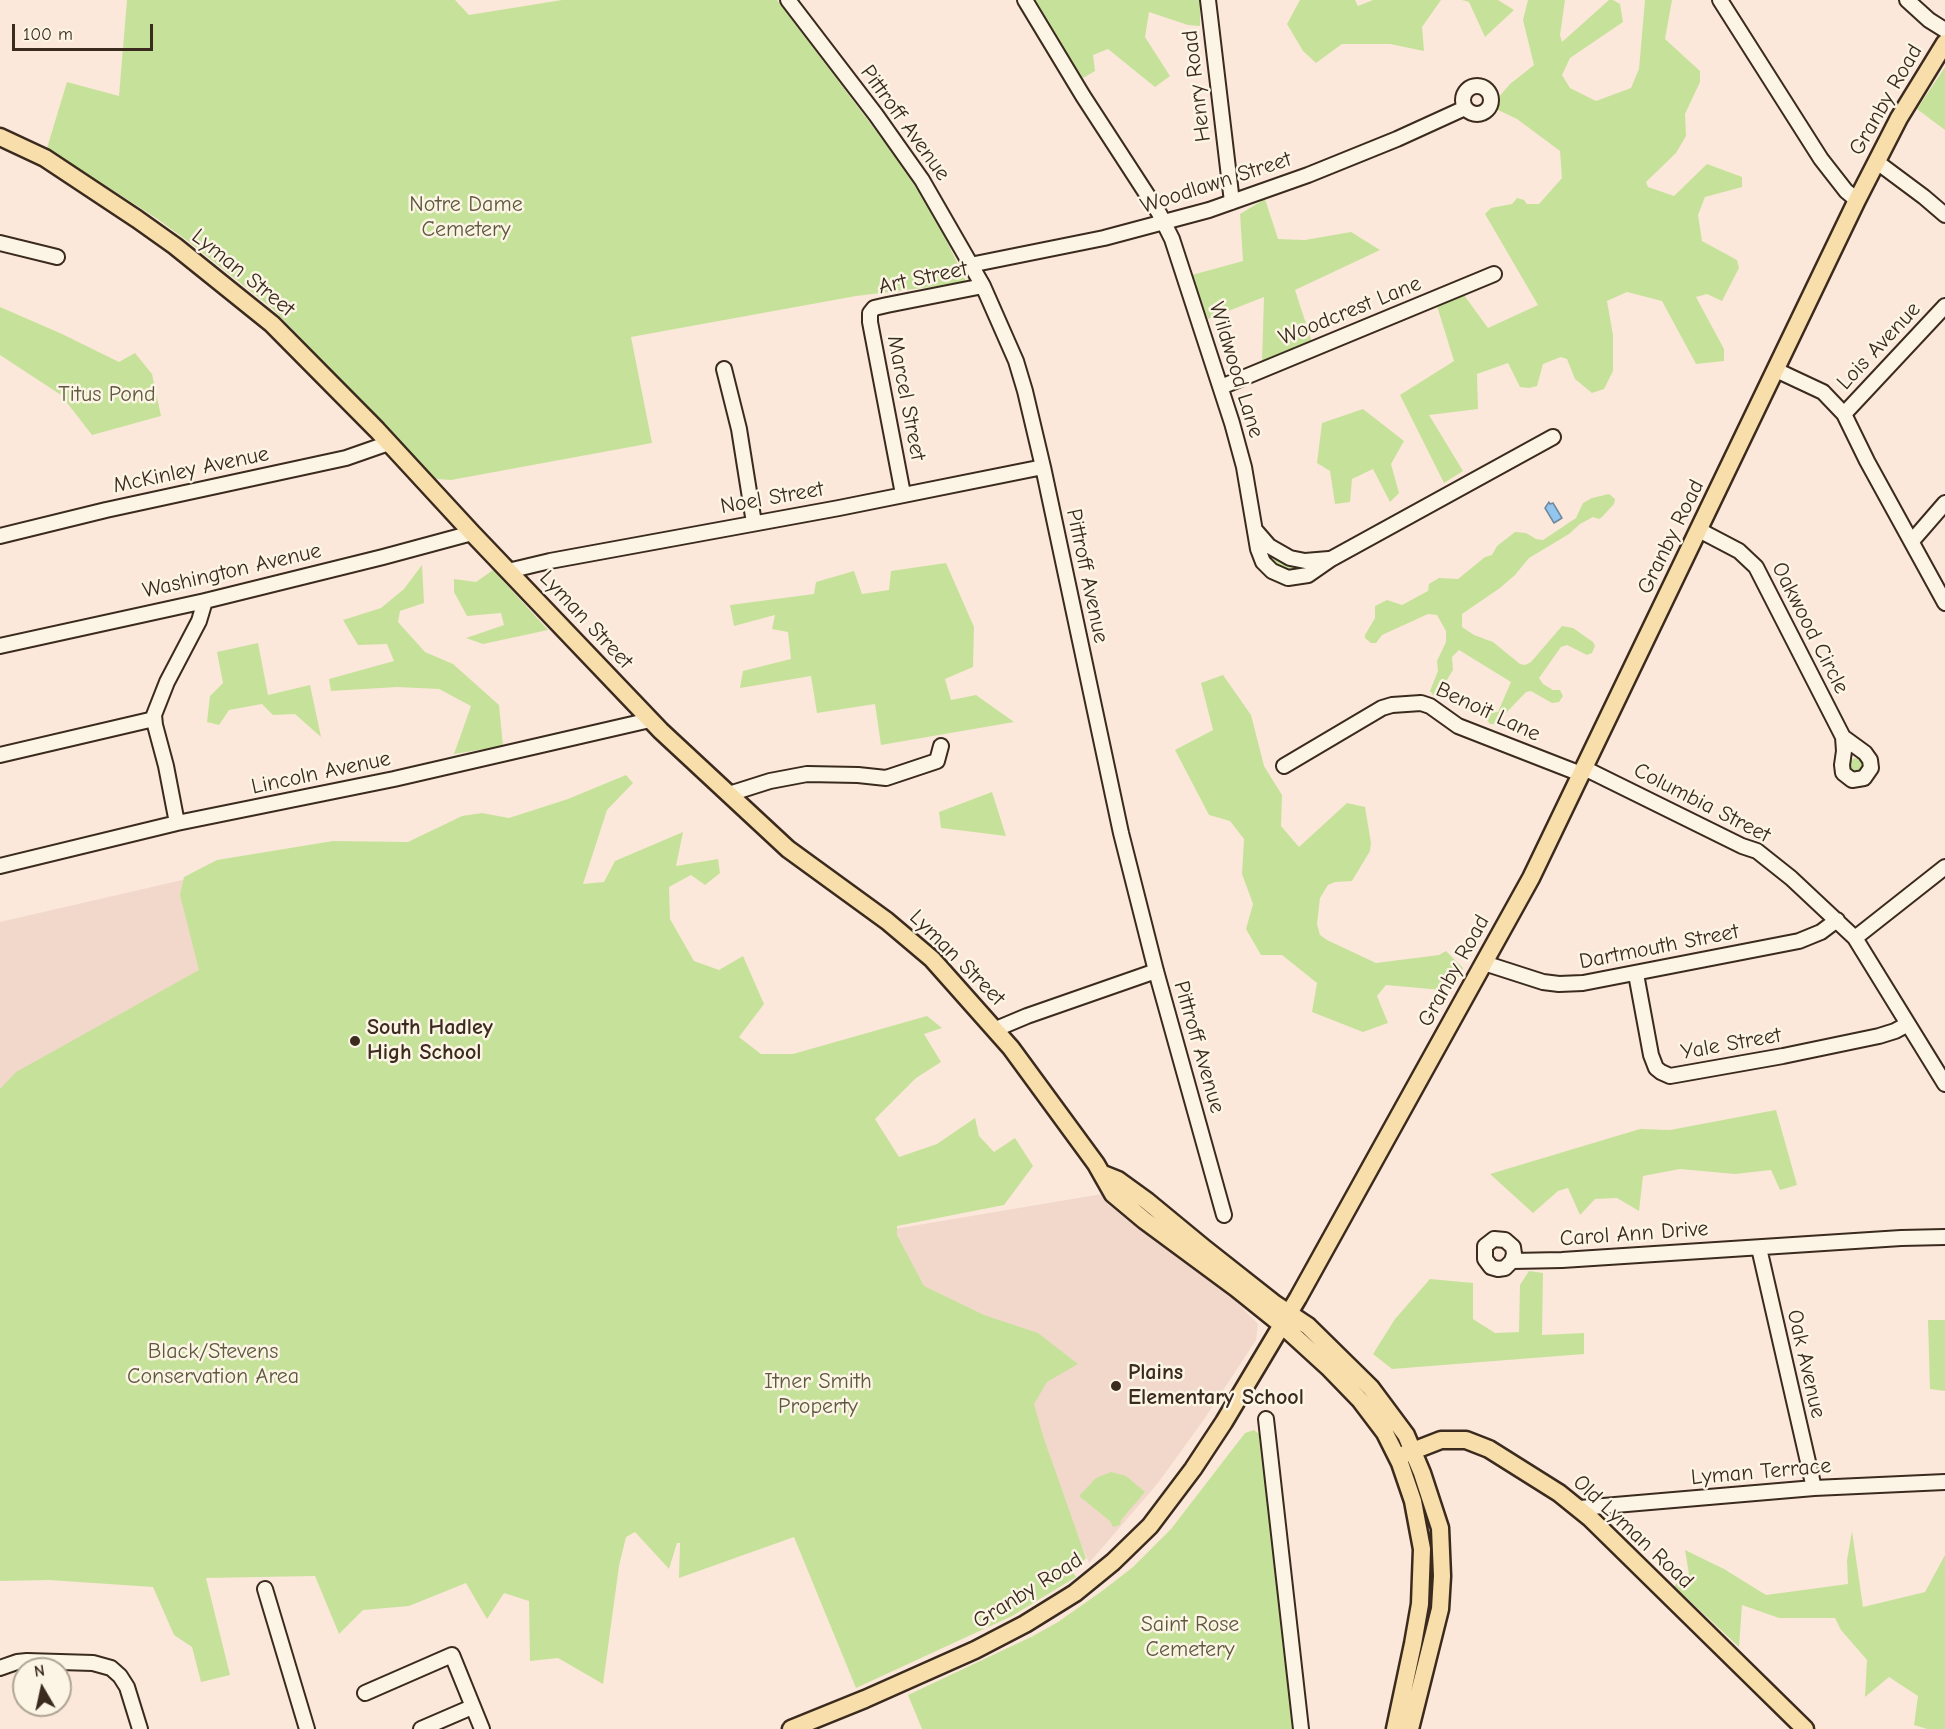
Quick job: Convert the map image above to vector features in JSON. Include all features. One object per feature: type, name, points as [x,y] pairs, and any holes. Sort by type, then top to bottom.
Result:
[{"type":"main road","name":"Granby Road","points":[[791,1729],[855,1704],[1000,1638],[1075,1593],[1150,1526],[1184,1483],[1224,1422],[1285,1319],[1531,878],[1857,200],[1899,118],[1945,44]]},
{"type":"main road","name":"Lyman Street","points":[[0,137],[45,158],[69,173],[175,246],[272,324],[389,443],[650,720],[788,849],[911,940],[932,959],[996,1029],[1103,1174],[1113,1194],[1144,1220],[1236,1288],[1285,1319]]},
{"type":"main road","points":[[1285,1319],[1308,1326],[1365,1382],[1406,1435],[1440,1528],[1442,1576],[1440,1609],[1410,1729]]},
{"type":"main road","points":[[1285,1319],[1360,1400],[1386,1433],[1397,1457],[1417,1519],[1422,1549],[1420,1604],[1395,1729]]},
{"type":"main road","name":"Old Lyman Road","points":[[1397,1457],[1450,1439],[1473,1442],[1520,1467],[1580,1508],[1804,1729]]},
{"type":"street","name":"Pittroff Avenue","points":[[788,0],[876,115],[937,205],[983,286],[1021,375],[1043,467],[1110,789],[1156,971],[1224,1215]]},
{"type":"street","name":"Wildwood Lane","points":[[1025,0],[1083,96],[1165,223],[1221,387],[1244,467],[1258,549],[1263,562],[1272,571],[1282,577],[1302,577],[1314,572],[1331,559],[1553,437]]},
{"type":"street","name":"Henry Road","points":[[1209,0],[1232,202]]},
{"type":"street","points":[[1720,0],[1821,159],[1845,191],[1857,200]]},
{"type":"street","points":[[1907,0],[1929,20],[1945,30]]},
{"type":"street","name":"Woodlawn Street","points":[[970,265],[1165,223],[1232,202],[1338,163],[1465,108]]},
{"type":"street","points":[[1877,162],[1945,215]]},
{"type":"street","points":[[0,243],[57,257]]},
{"type":"street","name":"Woodcrest Lane","points":[[1221,387],[1494,274]]},
{"type":"street","name":"Art Street","points":[[872,310],[983,286]]},
{"type":"street","name":"Lois Avenue","points":[[1844,414],[1945,306]]},
{"type":"street","name":"Marcel Street","points":[[872,310],[870,322],[903,494]]},
{"type":"street","points":[[724,369],[739,429],[754,523]]},
{"type":"street","points":[[1776,370],[1823,393],[1844,414],[1867,461],[1945,603]]},
{"type":"street","name":"McKinley Avenue","points":[[0,536],[106,510],[346,458],[389,443]]},
{"type":"street","name":"Noel Street","points":[[508,571],[550,561],[1043,467]]},
{"type":"street","points":[[1912,542],[1945,503]]},
{"type":"street","name":"Oakwood Circle","points":[[1699,530],[1739,551],[1756,567],[1843,737]]},
{"type":"street","name":"Wildwood Lane","points":[[1256,531],[1269,546],[1290,558],[1305,561],[1331,559]]},
{"type":"street","name":"Washington Avenue","points":[[0,646],[205,601],[472,533]]},
{"type":"street","points":[[177,824],[154,719],[159,698],[199,621],[205,601]]},
{"type":"street","name":"Benoit Lane","points":[[1284,766],[1382,708],[1421,703],[1430,706],[1458,726],[1583,771]]},
{"type":"street","points":[[0,755],[154,719]]},
{"type":"street","name":"Lincoln Avenue","points":[[0,866],[177,824],[394,779],[650,720]]},
{"type":"street","points":[[729,795],[770,781],[807,774],[886,778],[937,761],[941,746]]},
{"type":"street","name":"Columbia Street","points":[[1583,771],[1757,851],[1791,878],[1855,938],[1945,1084]]},
{"type":"street","points":[[1855,938],[1945,867]]},
{"type":"street","name":"Dartmouth Street","points":[[1484,963],[1530,979],[1558,984],[1583,984],[1799,941],[1821,932],[1837,920]]},
{"type":"street","points":[[996,1029],[1156,971]]},
{"type":"street","name":"Yale Street","points":[[1636,974],[1651,1054],[1656,1068],[1670,1076],[1880,1036],[1908,1024]]},
{"type":"street","name":"Carol Ann Drive","points":[[1512,1262],[1945,1237]]},
{"type":"street","name":"Oak Avenue","points":[[1759,1248],[1814,1488]]},
{"type":"street","points":[[1266,1419],[1301,1729]]},
{"type":"street","name":"Lyman Terrace","points":[[1580,1508],[1814,1488],[1945,1482]]},
{"type":"street","points":[[266,1589],[307,1729]]},
{"type":"street","points":[[366,1693],[452,1655],[482,1729]]},
{"type":"street","points":[[0,1668],[27,1661],[82,1663],[111,1668],[127,1687],[140,1729]]},
{"type":"street","points":[[422,1729],[472,1707]]},
{"type":"shaded area","name":"South Hadley High School","points":[[217,872],[445,992],[0,1105],[0,922]]},
{"type":"shaded area","name":"Plains Elementary School","points":[[1102,1194],[1151,1236],[1189,1259],[1225,1290],[1258,1324],[1256,1340],[1205,1418],[1158,1483],[1089,1563],[1022,1400],[907,1279],[894,1229]]},
{"type":"green space","name":"Notre Dame Cemetery","points":[[127,0],[455,0],[469,15],[562,0],[777,0],[895,156],[934,215],[966,281],[856,296],[631,337],[652,443],[451,480],[437,479],[273,309],[156,218],[47,148],[67,82],[119,96]]},
{"type":"green space","points":[[1032,0],[1200,0],[1200,26],[1188,25],[1149,12],[1145,37],[1170,76],[1155,87],[1108,49],[1093,55],[1095,71],[1083,78]]},
{"type":"green space","points":[[1300,0],[1355,0],[1358,6],[1373,0],[1441,0],[1422,27],[1424,51],[1390,44],[1342,44],[1316,63],[1303,51],[1287,24]]},
{"type":"green space","points":[[1462,0],[1498,0],[1514,10],[1485,37],[1469,2]]},
{"type":"green space","points":[[1528,0],[1565,0],[1560,35],[1562,42],[1609,0],[1620,4],[1623,22],[1570,58],[1562,75],[1570,88],[1596,101],[1631,88],[1639,69],[1645,0],[1672,0],[1665,39],[1700,71],[1700,82],[1685,114],[1686,136],[1676,153],[1646,182],[1648,187],[1674,196],[1707,164],[1742,177],[1742,187],[1705,197],[1698,215],[1702,241],[1737,260],[1739,268],[1722,301],[1707,294],[1696,297],[1724,349],[1724,361],[1696,364],[1662,301],[1627,292],[1607,301],[1613,335],[1613,371],[1604,389],[1592,393],[1575,379],[1567,359],[1561,357],[1543,364],[1537,386],[1520,387],[1508,363],[1477,374],[1478,409],[1429,415],[1463,471],[1444,483],[1400,395],[1454,361],[1437,306],[1464,295],[1488,328],[1538,305],[1485,214],[1491,208],[1512,204],[1517,198],[1524,200],[1527,204],[1539,204],[1562,178],[1560,151],[1517,119],[1496,109],[1498,98],[1510,84],[1534,65],[1523,20]]},
{"type":"green space","points":[[1945,67],[1945,130],[1917,109]]},
{"type":"green space","points":[[1265,199],[1278,239],[1305,240],[1351,232],[1380,250],[1295,290],[1312,342],[1262,361],[1264,297],[1208,319],[1192,275],[1243,261],[1240,214]]},
{"type":"green space","name":"Titus Pond","points":[[0,307],[119,362],[135,353],[152,374],[161,416],[92,435],[61,395],[0,355]]},
{"type":"green space","points":[[1363,409],[1404,441],[1391,464],[1399,493],[1390,502],[1373,469],[1352,479],[1350,502],[1335,504],[1330,471],[1317,463],[1322,423]]},
{"type":"green space","points":[[1609,494],[1615,499],[1614,504],[1602,517],[1599,519],[1593,517],[1580,524],[1569,534],[1529,558],[1500,588],[1462,614],[1462,627],[1474,635],[1493,642],[1520,664],[1525,665],[1531,662],[1562,626],[1573,628],[1593,642],[1595,646],[1592,653],[1587,655],[1567,645],[1561,647],[1539,678],[1543,684],[1553,690],[1560,690],[1563,696],[1559,702],[1552,703],[1531,691],[1526,692],[1502,717],[1499,715],[1494,724],[1490,724],[1484,712],[1498,712],[1511,682],[1459,650],[1452,657],[1453,670],[1438,694],[1433,695],[1430,691],[1438,671],[1437,661],[1446,642],[1446,631],[1437,615],[1428,614],[1382,635],[1376,643],[1371,643],[1365,638],[1375,618],[1375,606],[1387,600],[1402,605],[1428,591],[1429,584],[1439,578],[1458,579],[1485,557],[1492,555],[1497,546],[1515,532],[1526,533],[1543,540],[1576,518],[1583,503]]},
{"type":"green space","points":[[1262,548],[1309,566],[1302,573],[1275,569]]},
{"type":"green space","points":[[946,563],[974,627],[973,667],[945,679],[951,700],[976,695],[1014,722],[881,745],[875,704],[817,713],[811,676],[740,688],[743,671],[791,659],[788,632],[772,629],[775,615],[734,626],[730,605],[814,594],[816,582],[854,571],[862,594],[889,590],[891,571]]},
{"type":"green space","points":[[422,565],[424,603],[400,611],[398,622],[425,652],[453,664],[499,705],[503,746],[454,754],[471,706],[439,689],[397,687],[331,691],[329,679],[394,661],[387,644],[358,645],[343,620],[381,608],[404,589]]},
{"type":"green space","points":[[493,570],[548,630],[483,644],[466,638],[504,625],[501,613],[467,616],[454,592],[454,579],[476,582]]},
{"type":"green space","points":[[258,643],[268,695],[310,685],[321,737],[295,714],[273,715],[262,704],[229,710],[219,725],[207,722],[210,696],[223,683],[217,652]]},
{"type":"green space","points":[[1223,675],[1251,715],[1264,766],[1282,795],[1281,826],[1299,847],[1347,803],[1365,807],[1371,843],[1370,851],[1352,881],[1335,882],[1328,885],[1320,898],[1317,924],[1320,935],[1376,963],[1439,955],[1446,951],[1463,968],[1459,977],[1441,990],[1386,985],[1377,996],[1388,1023],[1363,1032],[1312,1012],[1317,983],[1282,955],[1261,955],[1246,929],[1253,904],[1242,874],[1244,839],[1230,821],[1209,815],[1175,750],[1213,730],[1201,683]]},
{"type":"green space","points":[[1857,758],[1865,766],[1857,774],[1849,766]]},
{"type":"green space","points":[[626,775],[633,783],[607,810],[583,884],[604,882],[615,861],[683,832],[676,866],[718,859],[720,873],[705,885],[691,875],[669,887],[670,919],[694,961],[719,970],[743,956],[764,1004],[739,1037],[761,1054],[793,1054],[927,1016],[942,1028],[924,1034],[941,1062],[916,1078],[875,1119],[899,1157],[937,1144],[975,1118],[979,1136],[994,1152],[1015,1138],[1033,1166],[1004,1205],[897,1226],[897,1235],[924,1286],[984,1315],[1038,1333],[1078,1364],[1047,1382],[1034,1404],[1086,1558],[1073,1572],[1076,1577],[1012,1616],[856,1688],[794,1537],[679,1578],[680,1543],[677,1543],[669,1569],[635,1532],[626,1537],[619,1566],[603,1684],[558,1658],[530,1661],[529,1601],[504,1593],[487,1619],[466,1583],[409,1606],[363,1610],[339,1634],[315,1576],[206,1578],[230,1675],[201,1682],[192,1647],[174,1635],[153,1587],[49,1580],[0,1581],[0,1089],[16,1072],[199,970],[180,895],[184,877],[217,860],[333,841],[408,842],[462,816],[482,813],[509,818],[568,799]]},
{"type":"green space","points":[[992,792],[1006,836],[941,828],[939,812]]},
{"type":"green space","points":[[1776,1110],[1797,1185],[1780,1190],[1771,1170],[1735,1174],[1680,1169],[1643,1176],[1639,1211],[1617,1198],[1595,1199],[1580,1215],[1568,1188],[1558,1191],[1533,1213],[1490,1174],[1640,1129],[1670,1130]]},
{"type":"green space","points":[[1529,1271],[1543,1273],[1542,1335],[1584,1333],[1584,1354],[1392,1369],[1373,1354],[1395,1319],[1430,1279],[1473,1283],[1473,1319],[1495,1333],[1519,1332],[1520,1285]]},
{"type":"green space","points":[[1928,1320],[1945,1320],[1945,1391],[1930,1389]]},
{"type":"green space","name":"Saint Rose Cemetery","points":[[1254,1430],[1259,1434],[1293,1729],[922,1729],[908,1695],[1031,1637],[1058,1622],[1102,1591],[1133,1567],[1171,1529],[1245,1433]]},
{"type":"green space","points":[[1111,1472],[1126,1476],[1145,1492],[1121,1520],[1120,1525],[1113,1527],[1110,1521],[1079,1496],[1096,1478]]},
{"type":"green space","points":[[1852,1531],[1863,1607],[1925,1592],[1945,1555],[1945,1729],[1927,1729],[1914,1725],[1918,1696],[1889,1677],[1865,1697],[1867,1660],[1841,1630],[1835,1618],[1779,1618],[1742,1605],[1739,1647],[1674,1586],[1689,1574],[1685,1550],[1724,1569],[1766,1595],[1848,1584],[1847,1560]]},
{"type":"water","points":[[1549,502],[1553,503],[1562,518],[1554,523],[1545,508]]},
{"type":"place","name":"South Hadley High School","points":[[355,1041]]},
{"type":"place","name":"Plains Elementary School","points":[[1116,1386]]},
{"type":"park label","name":"Black/Stevens Conservation Area","points":[[213,1364]]},
{"type":"park label","name":"Itner Smith Property","points":[[818,1394]]}]
